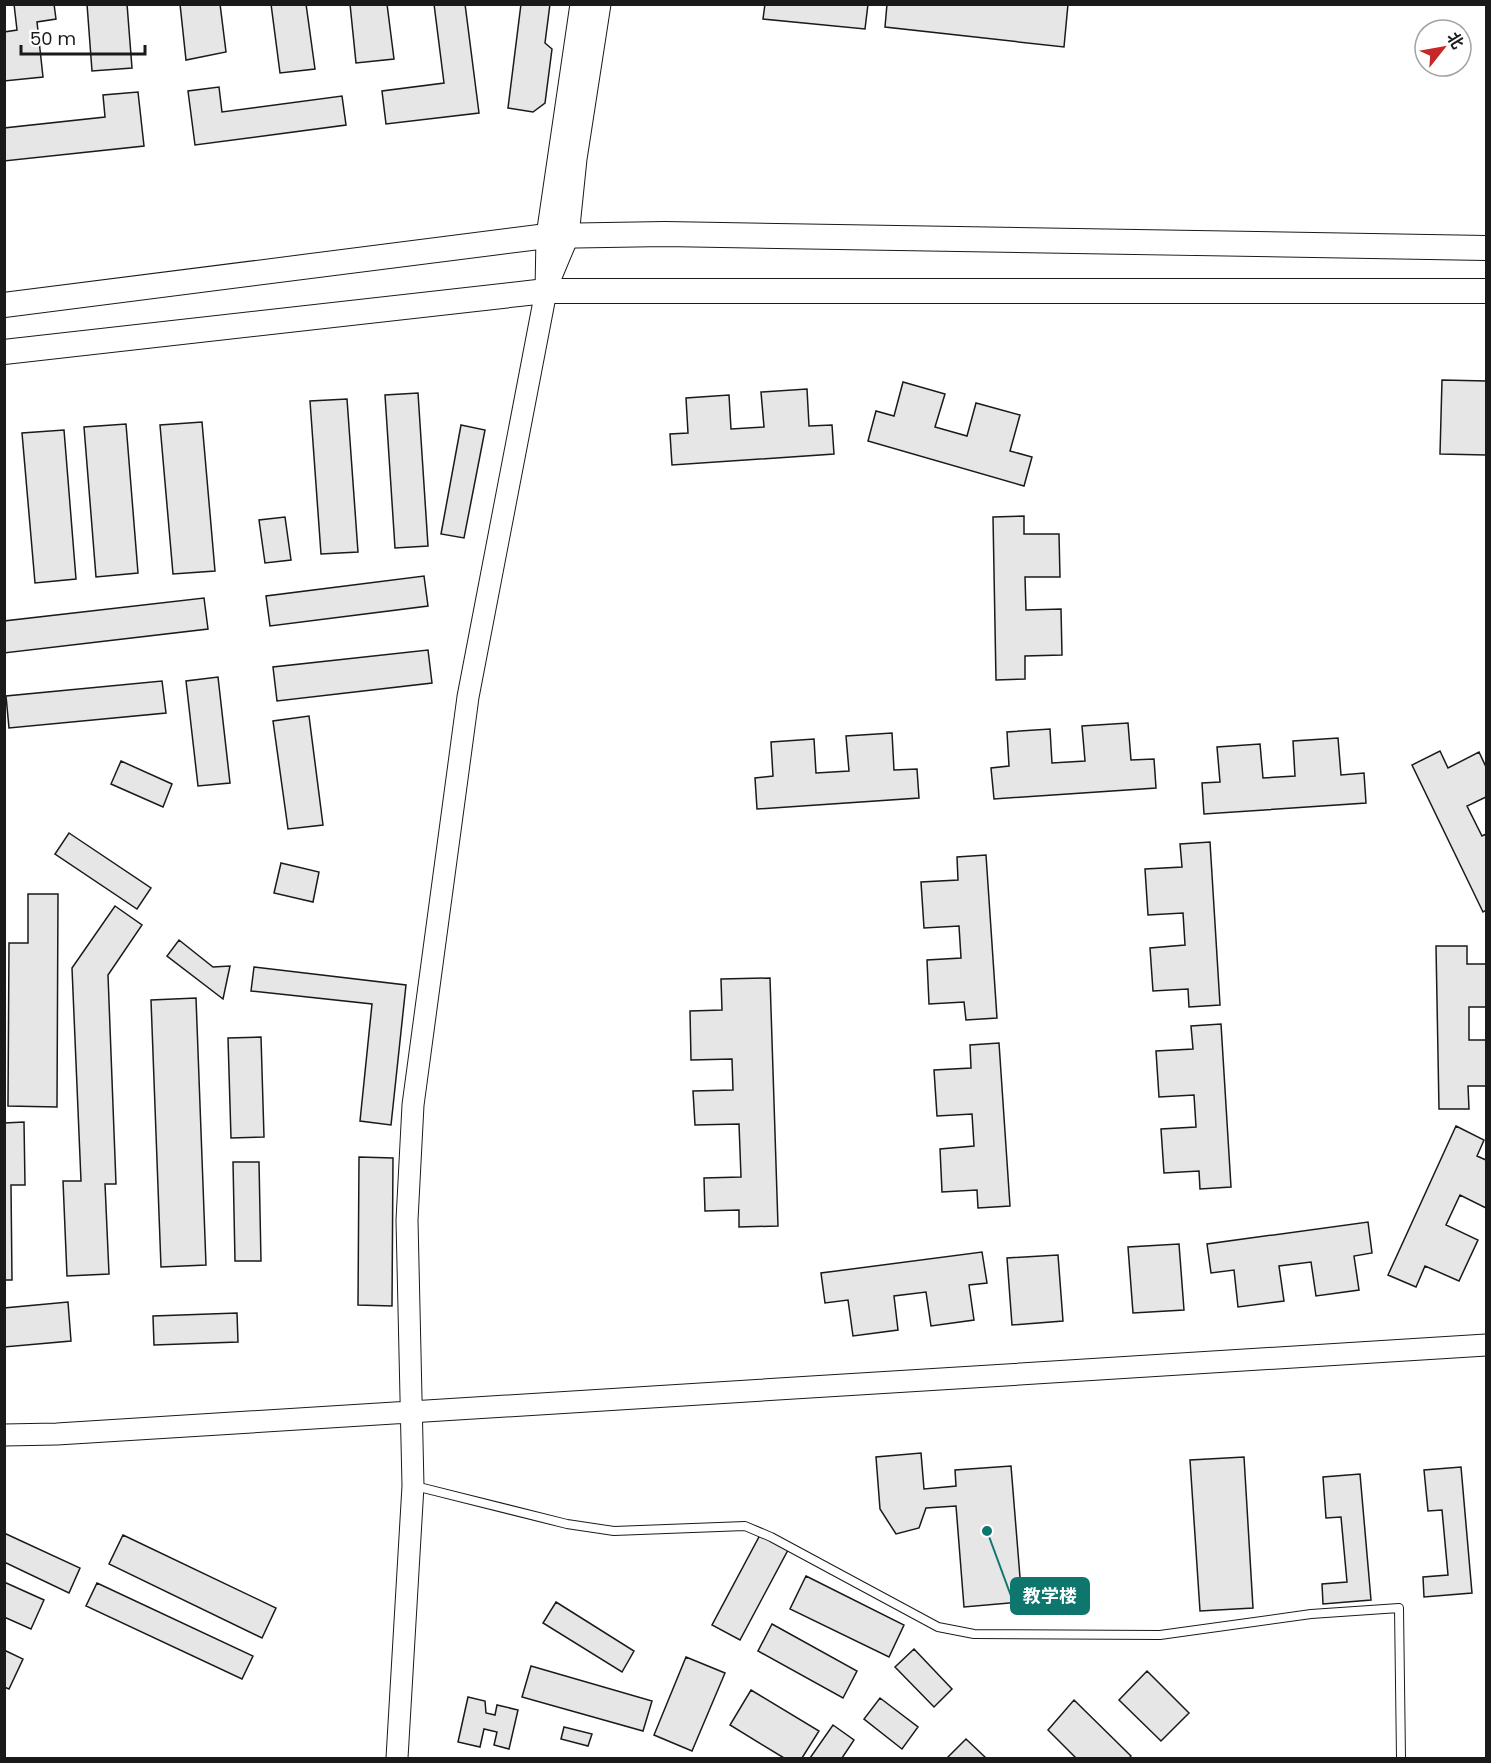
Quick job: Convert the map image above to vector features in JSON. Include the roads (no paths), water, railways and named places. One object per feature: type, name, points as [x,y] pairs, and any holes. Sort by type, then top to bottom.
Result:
[{"type":"main road","points":[[4,305],[557,236],[689,234],[1486,248]]},
{"type":"main road","points":[[4,352],[546,291],[1486,291]]},
{"type":"street","points":[[557,236],[581,4]]},
{"type":"street","points":[[397,1758],[413,1486],[408,1220],[413,1105],[468,697],[557,236],[576,159],[600,4]]},
{"type":"street","points":[[4,1435],[57,1434],[1486,1345]]},
{"type":"lane","points":[[413,1486],[567,1524],[614,1531],[745,1526],[771,1537],[938,1627],[974,1634],[1160,1635],[1311,1614],[1399,1608],[1401,1758]]},
{"type":"place","name":"教学楼","points":[[987,1531]]}]
